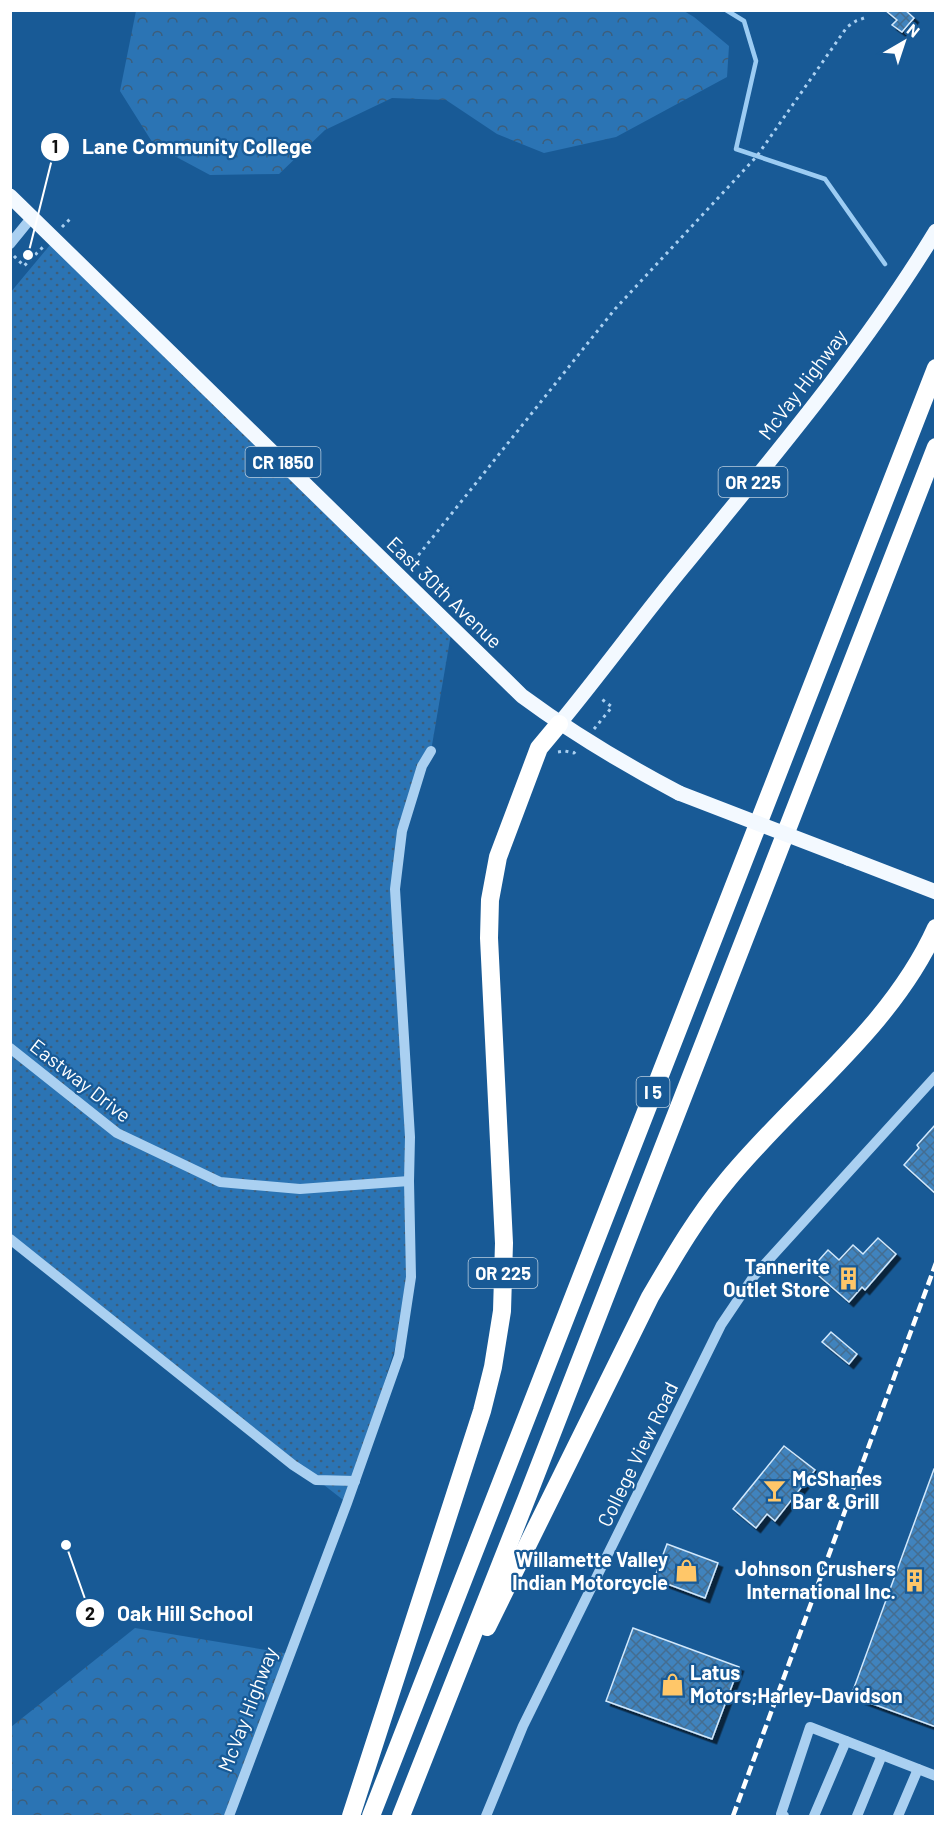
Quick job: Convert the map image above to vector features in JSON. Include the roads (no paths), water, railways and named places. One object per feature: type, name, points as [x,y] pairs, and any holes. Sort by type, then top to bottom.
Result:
[{"type":"highway","name":"I 5","points":[[371,1816],[936,368]]},
{"type":"highway","name":"I 5","points":[[400,1816],[530,1489],[936,447]]},
{"type":"highway","name":"OR 225","points":[[351,1816],[482,1411],[493,1367],[502,1311],[504,1243],[489,938],[490,900],[498,857],[539,748],[559,724]]},
{"type":"highway","points":[[426,1749],[645,1306],[681,1245],[725,1183],[855,1044],[903,986],[926,950],[936,928]]},
{"type":"main road","name":"East 30th Avenue","points":[[10,196],[522,696],[559,724],[629,767],[679,792],[936,892]]},
{"type":"main road","name":"McVay Highway","points":[[559,724],[850,358],[912,270],[936,231]]},
{"type":"street","points":[[10,244],[32,217]]},
{"type":"street","points":[[10,1239],[293,1465],[316,1480],[355,1481],[399,1356],[411,1277],[410,1137],[395,889],[402,831],[422,766],[431,751]]},
{"type":"street","name":"Eastway Drive","points":[[10,1048],[117,1133],[220,1182],[300,1189],[409,1180]]},
{"type":"street","name":"College View Road","points":[[486,1816],[523,1726],[716,1334],[754,1276],[936,1076]]},
{"type":"street","name":"McVay Highway","points":[[229,1816],[355,1481]]},
{"type":"street","points":[[784,1816],[781,1814],[810,1727],[936,1776]]},
{"type":"street","points":[[814,1816],[846,1741]]},
{"type":"street","points":[[857,1816],[882,1755]]},
{"type":"street","points":[[898,1816],[918,1769]]},
{"type":"waterway","points":[[726,10],[744,21],[756,61],[736,149],[825,179],[885,264]]},
{"type":"railway","points":[[733,1816],[936,1263]]},
{"type":"place","name":"Lane Community College","points":[[28,255]]},
{"type":"place","name":"Tannerite Outlet Store","points":[[848,1278]]},
{"type":"place","name":"McShanes Bar & Grill","points":[[774,1490]]},
{"type":"place","name":"Oak Hill School","points":[[66,1545]]},
{"type":"place","name":"Willamette Valley Indian Motorcycle","points":[[686,1571]]},
{"type":"place","name":"Johnson Crushers International Inc.","points":[[914,1580]]},
{"type":"place","name":"Latus Motors;Harley-Davidson","points":[[672,1684]]}]
